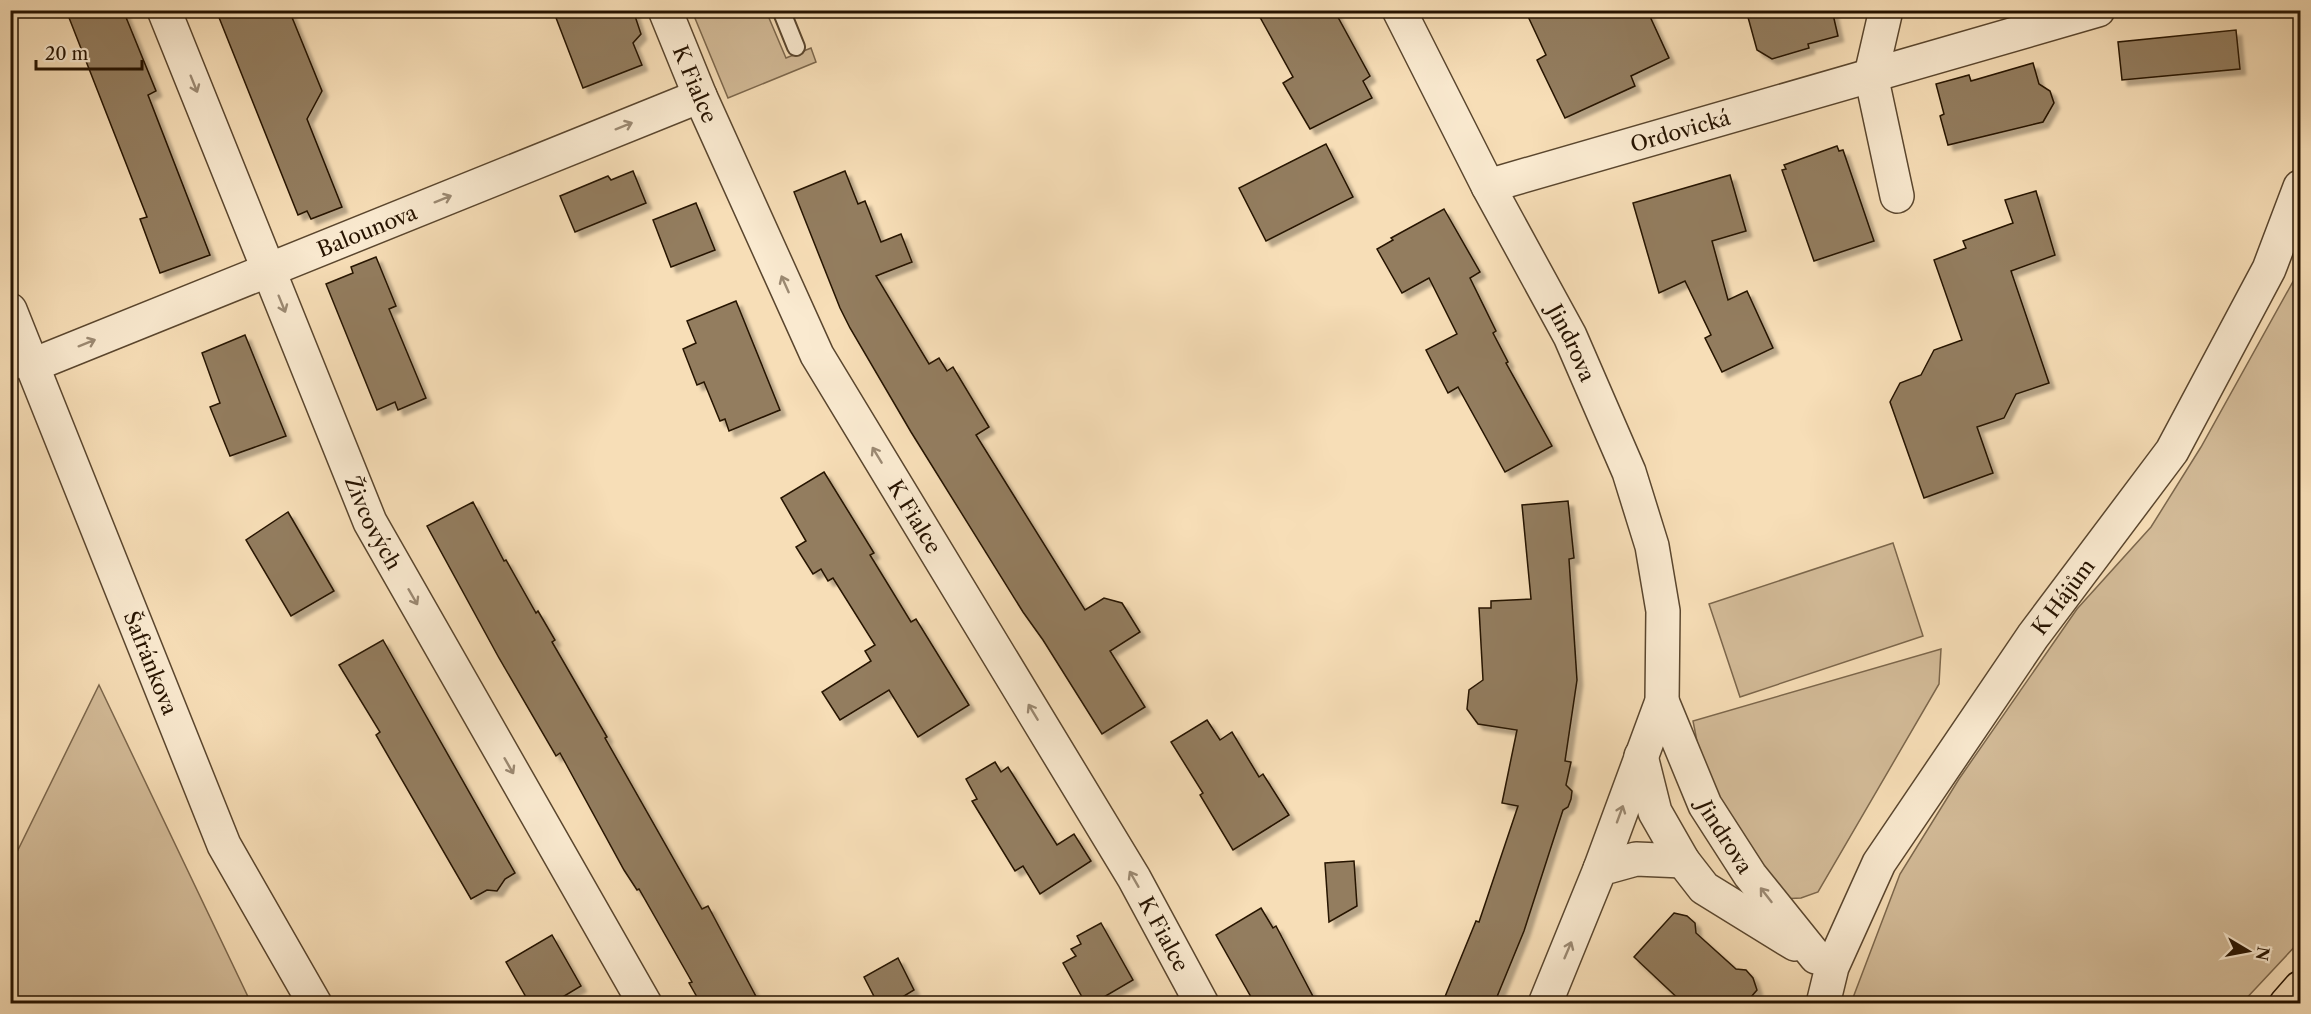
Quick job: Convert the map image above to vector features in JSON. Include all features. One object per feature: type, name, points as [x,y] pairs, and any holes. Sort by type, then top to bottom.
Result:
[{"type":"main road","points":[[2286,1004],[2301,988]]},
{"type":"street","name":"Živcových","points":[[164,10],[370,522],[645,1004]]},
{"type":"street","name":"K Fialce","points":[[665,10],[700,96],[817,355],[1134,878],[1202,1004]]},
{"type":"street","name":"Jindrova","points":[[1399,10],[1488,186],[1570,336],[1629,472],[1652,546],[1663,612],[1662,701],[1600,869],[1545,1004]]},
{"type":"street","points":[[1886,10],[1871,75],[1897,196]]},
{"type":"street","name":"Ordovická","points":[[1488,186],[2098,10]]},
{"type":"street","name":"Balounova","points":[[22,368],[700,96]]},
{"type":"street","name":"K Hájům","points":[[1823,1004],[1824,962],[1879,863],[2033,636],[2172,451],[2269,269],[2301,187]]},
{"type":"street","name":"Šafránkova","points":[[10,310],[22,368],[224,845],[315,1004]]},
{"type":"street","name":"Jindrova","points":[[1662,701],[1705,805],[1750,875],[1824,962]]},
{"type":"street","name":"Jindrova","points":[[1641,756],[1655,812],[1683,861],[1704,888],[1824,962]]},
{"type":"street","points":[[1600,869],[1636,859],[1683,861]]},
{"type":"lane","points":[[781,10],[796,47]]},
{"type":"shaded area","points":[[692,11],[766,11],[786,58],[811,48],[816,62],[728,98]]},
{"type":"shaded area","points":[[2300,269],[2300,941],[2242,1003],[1851,1003],[1900,874],[1959,779],[2077,609],[2151,527],[2201,447]]},
{"type":"shaded area","points":[[1893,543],[1923,636],[1740,697],[1709,604]]},
{"type":"shaded area","points":[[1941,649],[1939,684],[1818,892],[1801,898],[1781,899],[1706,787],[1693,721]]},
{"type":"shaded area","points":[[99,685],[251,1003],[11,1003],[10,897],[16,854]]},
{"type":"building","points":[[66,10],[123,10],[156,91],[148,95],[210,255],[160,273],[140,219],[147,217]]},
{"type":"building","points":[[216,10],[289,10],[322,91],[307,119],[342,207],[311,219],[307,211],[298,215]]},
{"type":"building","points":[[553,10],[633,10],[641,34],[633,43],[642,65],[583,88]]},
{"type":"building","points":[[1256,10],[1334,10],[1370,76],[1363,81],[1372,98],[1310,129],[1283,83],[1293,77]]},
{"type":"building","points":[[1525,10],[1647,10],[1669,58],[1631,76],[1635,86],[1565,118],[1537,60],[1546,55]]},
{"type":"building","points":[[1746,10],[1832,10],[1838,36],[1808,44],[1809,48],[1772,59],[1757,50]]},
{"type":"building","points":[[2236,30],[2240,69],[2122,80],[2118,42]]},
{"type":"building","points":[[2033,63],[2039,84],[2050,91],[2054,103],[2043,122],[1948,145],[1940,116],[1944,114],[1936,84],[1969,75],[1971,81]]},
{"type":"building","points":[[1326,144],[1353,197],[1266,241],[1239,188]]},
{"type":"building","points":[[1837,146],[1839,151],[1843,150],[1874,241],[1814,261],[1782,170],[1786,169],[1784,165]]},
{"type":"building","points":[[633,171],[646,203],[575,232],[560,196],[608,176],[611,180]]},
{"type":"building","points":[[845,171],[858,204],[865,201],[881,242],[901,234],[912,262],[876,276],[929,364],[939,358],[947,371],[953,367],[989,427],[976,435],[1085,610],[1104,598],[1122,603],[1140,632],[1110,651],[1145,707],[1102,734],[911,432],[840,308],[794,192]]},
{"type":"building","points":[[1730,175],[1746,231],[1712,241],[1728,300],[1747,291],[1773,348],[1722,372],[1705,338],[1711,335],[1685,281],[1659,293],[1633,203]]},
{"type":"building","points":[[2036,191],[2055,255],[2011,271],[2049,383],[2016,394],[2004,418],[1977,427],[1993,473],[1924,498],[1890,402],[1900,383],[1921,375],[1934,350],[1962,340],[1934,260],[1966,248],[1963,241],[2013,223],[2005,200]]},
{"type":"building","points":[[696,203],[715,250],[671,267],[653,220]]},
{"type":"building","points":[[1444,209],[1480,272],[1470,278],[1496,331],[1493,333],[1508,362],[1506,363],[1552,446],[1505,472],[1458,387],[1448,393],[1426,350],[1457,334],[1429,278],[1402,293],[1377,249],[1393,240],[1391,238]]},
{"type":"building","points":[[376,257],[396,306],[389,309],[426,398],[398,410],[395,402],[377,410],[326,284],[353,273],[351,267]]},
{"type":"building","points":[[736,301],[780,410],[729,431],[725,419],[720,421],[704,382],[697,385],[683,349],[696,343],[687,321]]},
{"type":"building","points":[[245,335],[286,436],[230,456],[210,407],[220,403],[202,353]]},
{"type":"building","points":[[824,472],[874,553],[870,555],[911,622],[916,619],[969,705],[918,737],[889,690],[840,720],[822,692],[871,661],[865,651],[875,645],[833,578],[828,581],[821,569],[813,574],[796,547],[806,541],[781,498]]},
{"type":"building","points":[[1568,501],[1574,558],[1569,559],[1577,680],[1565,761],[1571,762],[1566,785],[1572,791],[1571,799],[1568,807],[1563,810],[1524,931],[1494,1004],[1442,1004],[1476,921],[1479,922],[1518,806],[1502,803],[1517,730],[1478,724],[1467,709],[1469,690],[1483,680],[1479,608],[1491,608],[1491,601],[1531,599],[1522,505]]},
{"type":"building","points":[[473,502],[504,561],[506,560],[536,613],[538,611],[555,640],[552,642],[702,909],[708,906],[760,1004],[701,1004],[689,983],[692,982],[639,889],[637,890],[624,870],[560,753],[556,756],[499,658],[427,526]]},
{"type":"building","points":[[288,512],[334,591],[291,616],[246,540]]},
{"type":"building","points":[[383,640],[515,873],[505,879],[497,891],[487,890],[471,899],[376,735],[380,732],[339,665]]},
{"type":"building","points":[[1207,720],[1220,740],[1232,732],[1259,777],[1263,774],[1289,815],[1233,850],[1200,795],[1203,793],[1171,742]]},
{"type":"building","points":[[995,762],[1001,772],[1008,767],[1057,845],[1074,834],[1091,861],[1040,894],[1023,866],[1015,871],[972,801],[977,799],[966,779]]},
{"type":"building","points":[[1354,861],[1357,906],[1329,922],[1325,863]]},
{"type":"building","points":[[1261,908],[1273,928],[1276,926],[1317,1004],[1255,1004],[1216,935]]},
{"type":"building","points":[[1674,913],[1687,916],[1695,923],[1696,933],[1736,969],[1746,970],[1753,978],[1757,990],[1745,1004],[1684,1004],[1634,957]]},
{"type":"building","points":[[1101,923],[1133,980],[1092,1004],[1086,1004],[1063,963],[1076,956],[1071,949],[1081,944],[1077,936]]},
{"type":"building","points":[[552,935],[581,986],[551,1004],[530,1004],[506,962]]},
{"type":"building","points":[[898,958],[914,990],[891,1004],[878,1004],[864,977]]}]
